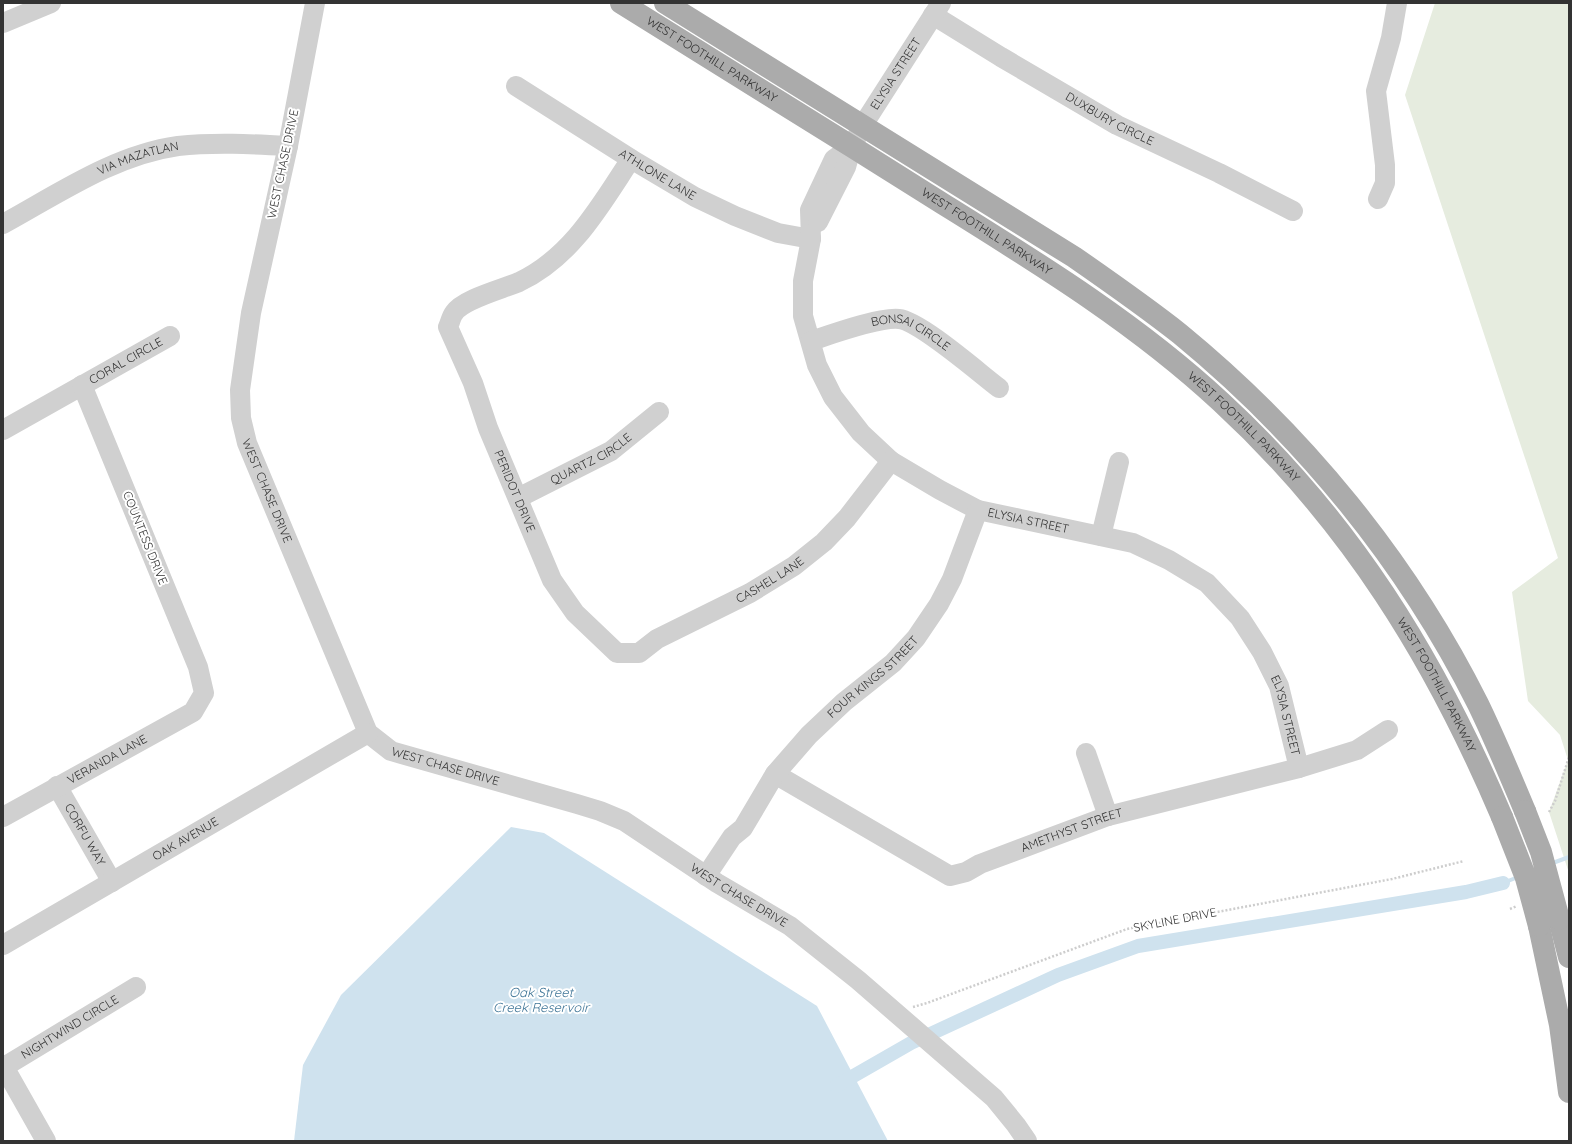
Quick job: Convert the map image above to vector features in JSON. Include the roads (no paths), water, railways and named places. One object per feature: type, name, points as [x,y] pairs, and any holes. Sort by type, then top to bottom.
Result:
[{"type":"main road","name":"WEST FOOTHILL PARKWAY","points":[[621,3],[1062,278],[1126,322],[1165,352],[1222,402],[1265,445],[1310,495],[1345,537],[1377,581],[1405,624],[1460,722],[1502,817],[1526,878],[1538,926],[1560,1024],[1569,1092]]},
{"type":"main road","name":"WEST FOOTHILL PARKWAY","points":[[665,3],[1074,257],[1129,294],[1180,334],[1220,369],[1282,428],[1329,480],[1365,525],[1399,572],[1428,616],[1477,703],[1503,756],[1541,852],[1569,957]]},
{"type":"street","points":[[3,23],[51,3]]},
{"type":"street","name":"WEST CHASE DRIVE","points":[[315,3],[288,146],[251,313],[240,390],[241,418],[247,443],[368,733],[391,751],[600,811],[624,822],[712,880],[790,926],[895,1011],[994,1098],[1027,1141]]},
{"type":"street","points":[[1378,198],[1384,183],[1385,165],[1376,90],[1391,38],[1397,3]]},
{"type":"street","name":"ELYSIA STREET","points":[[937,9],[863,125],[852,146],[834,159],[822,181],[810,210],[811,239],[803,281],[803,316],[817,365],[834,397],[861,433],[891,460],[940,490],[978,510],[1133,543],[1175,564],[1207,583],[1240,618],[1262,652],[1279,686],[1299,768]]},
{"type":"street","name":"DUXBURY CIRCLE","points":[[937,9],[1001,57],[1117,125],[1220,173],[1293,211]]},
{"type":"street","name":"ATHLONE LANE","points":[[516,86],[631,159],[695,197],[735,216],[778,233],[811,239]]},
{"type":"street","name":"VIA MAZATLAN","points":[[3,224],[111,165],[176,146],[208,144],[288,146]]},
{"type":"street","name":"PERIDOT DRIVE","points":[[617,652],[575,612],[552,580],[488,428],[473,383],[448,327],[454,312],[469,301],[520,281],[546,265],[570,246],[591,221],[631,159]]},
{"type":"street","name":"BONSAI CIRCLE","points":[[810,341],[885,320],[900,319],[917,325],[999,388]]},
{"type":"street","name":"CORAL CIRCLE","points":[[3,430],[170,336]]},
{"type":"street","name":"COUNTESS DRIVE","points":[[82,385],[198,667],[204,693]]},
{"type":"street","name":"QUARTZ CIRCLE","points":[[518,498],[611,451],[659,412]]},
{"type":"street","name":"CASHEL LANE","points":[[617,652],[639,653],[658,639],[750,593],[794,566],[824,542],[848,518],[891,460]]},
{"type":"street","points":[[1101,536],[1119,462]]},
{"type":"street","name":"FOUR KINGS STREET","points":[[712,880],[732,837],[743,828],[775,774],[815,729],[844,702],[892,663],[916,638],[939,604],[952,579],[978,510]]},
{"type":"street","name":"VERANDA LANE","points":[[3,817],[193,712],[204,693]]},
{"type":"street","name":"AMETHYST STREET","points":[[775,774],[950,876],[966,872],[980,864],[1108,816],[1299,768],[1357,750],[1388,730]]},
{"type":"street","name":"OAK AVENUE","points":[[3,945],[368,733]]},
{"type":"street","points":[[1086,753],[1108,816]]},
{"type":"street","name":"CORFU WAY","points":[[57,786],[112,882]]},
{"type":"street","name":"NIGHTWIND CIRCLE","points":[[3,1066],[136,987]]},
{"type":"street","points":[[3,1066],[46,1141]]},
{"type":"water","name":"Oak Street Creek Reservoir","points":[[511,827],[544,833],[817,1006],[888,1141],[294,1141],[303,1065],[341,995]]},
{"type":"waterway","points":[[1550,864],[1569,857]]},
{"type":"waterway","points":[[1503,883],[1518,877]]},
{"type":"waterway","points":[[836,1086],[911,1043],[1058,975],[1138,946],[1466,892],[1503,883]]}]
